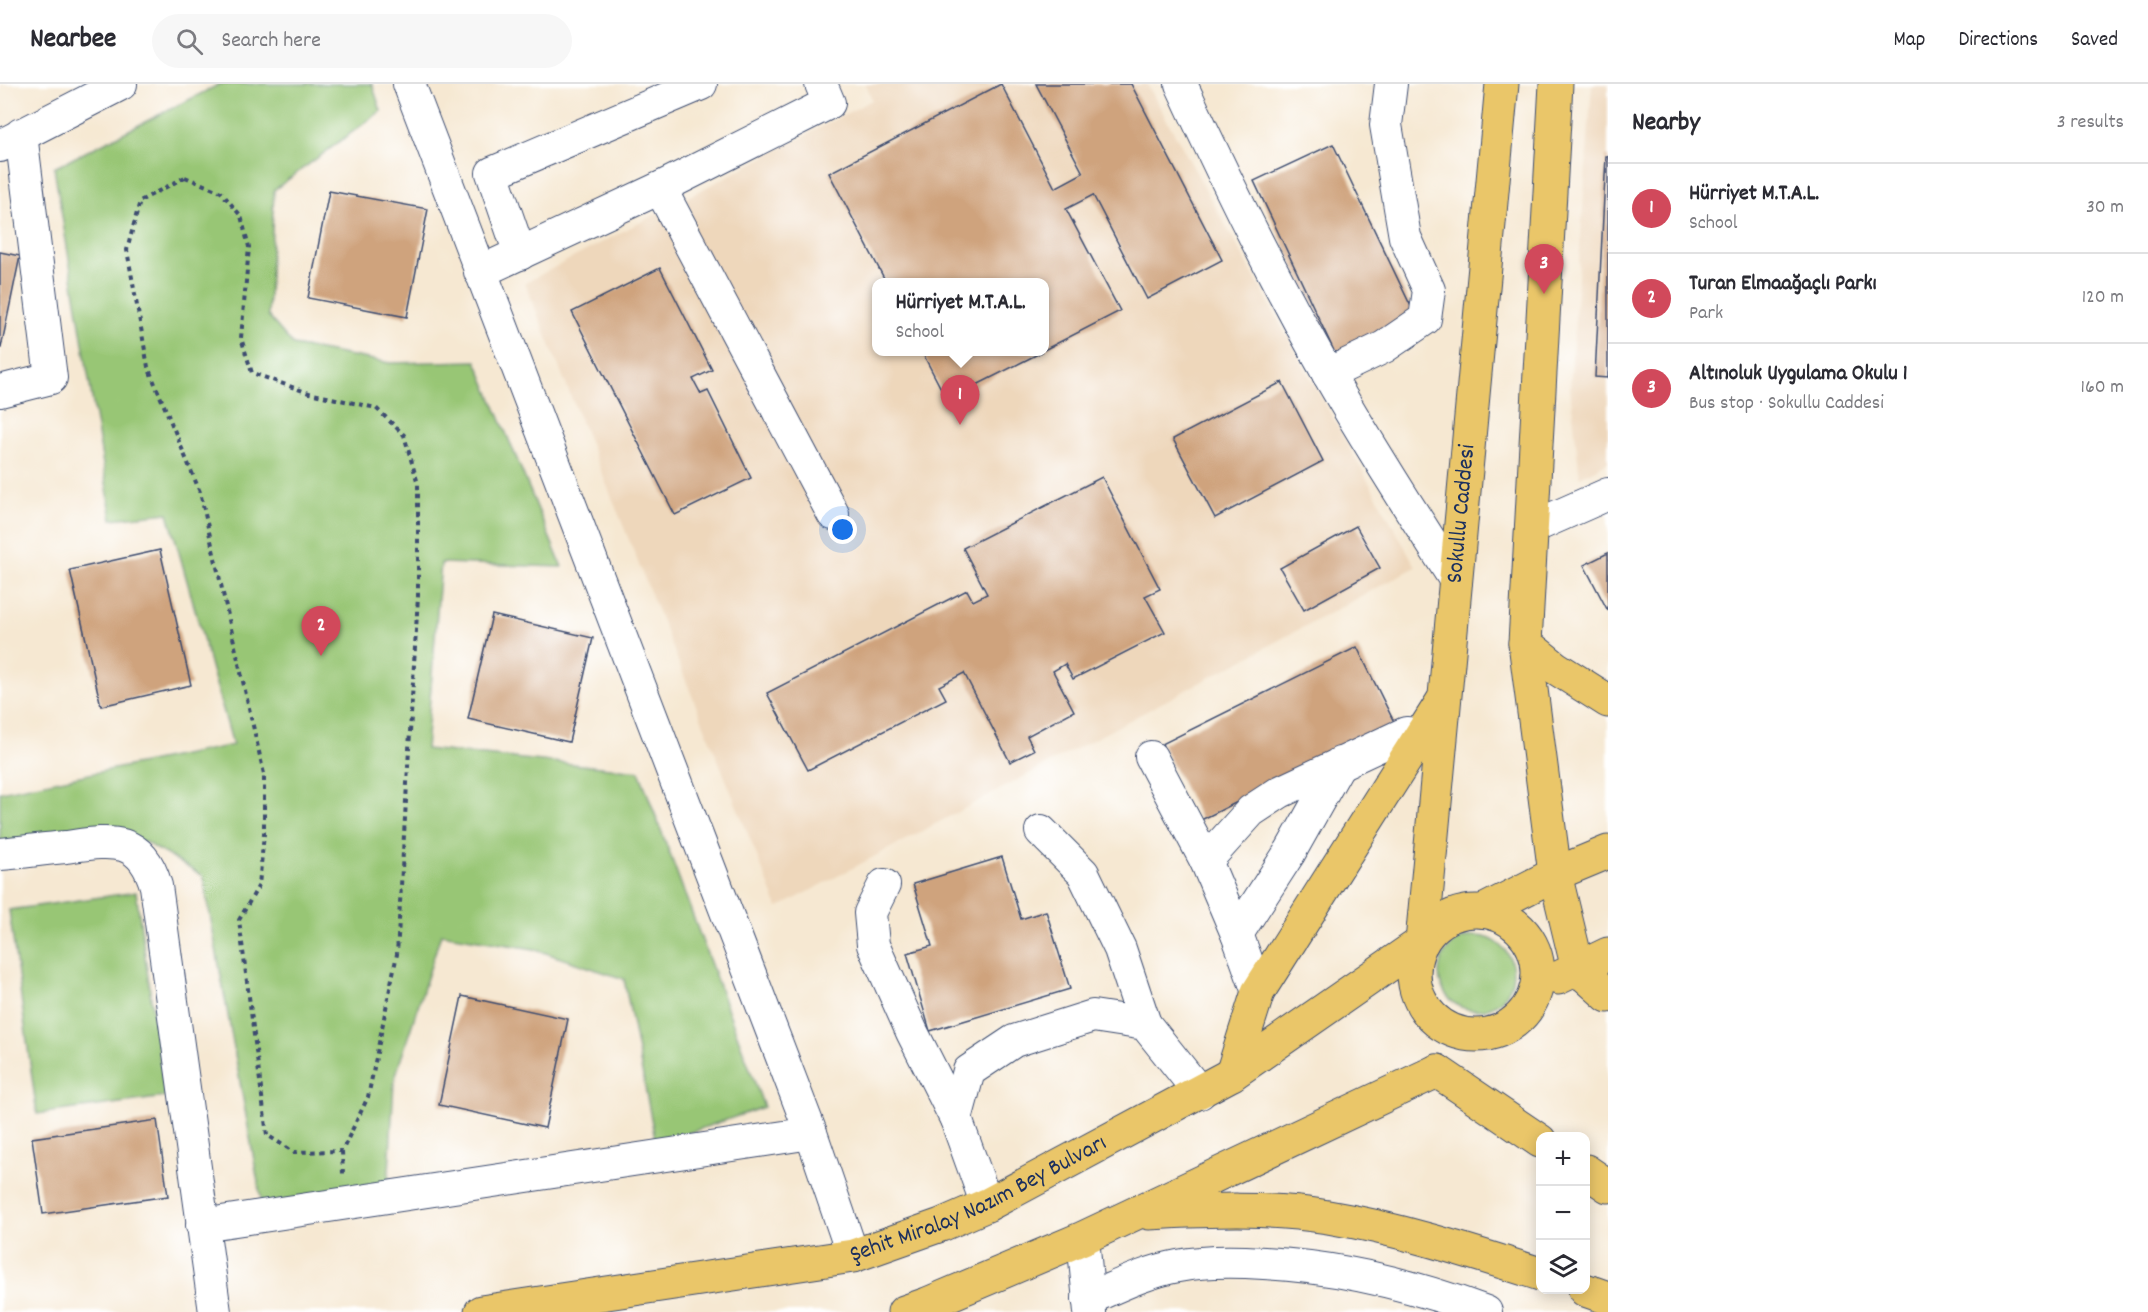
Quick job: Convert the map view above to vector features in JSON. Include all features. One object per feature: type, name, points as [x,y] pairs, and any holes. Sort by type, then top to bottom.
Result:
[{"type":"main road","name":"Sokullu Caddesi","points":[[1422,942],[1502,84]]},
{"type":"main road","points":[[1556,84],[1525,643],[1555,874],[1578,969],[1608,996]]},
{"type":"main road","points":[[1525,643],[1556,668],[1608,701]]},
{"type":"main road","points":[[1232,1074],[1258,992],[1446,696]]},
{"type":"main road","points":[[1483,911],[1555,874],[1608,852]]},
{"type":"main road","points":[[1483,911],[1515,924],[1528,938],[1536,953],[1539,971],[1537,988],[1530,1005],[1519,1018],[1504,1029],[1488,1034],[1470,1035],[1452,1031],[1437,1022],[1425,1009],[1417,993],[1414,975],[1416,958],[1422,942],[1434,928],[1448,918],[1465,912],[1483,911]]},
{"type":"main road","name":"Şehit Miralay Nazım Bey Bulvarı","points":[[481,1312],[853,1256],[932,1228],[987,1205],[1200,1093],[1232,1074],[1422,942]]},
{"type":"main road","points":[[1537,988],[1608,954]]},
{"type":"main road","points":[[904,1312],[1083,1238],[1437,1071],[1452,1031]]},
{"type":"main road","points":[[1437,1071],[1536,1138]]},
{"type":"main road","points":[[1590,1174],[1608,1186]]},
{"type":"main road","points":[[1133,1214],[1232,1210],[1280,1211],[1326,1216],[1417,1237],[1536,1273]]},
{"type":"main road","points":[[1590,1292],[1608,1298]]},
{"type":"street","points":[[0,391],[51,378],[11,140],[121,84]]},
{"type":"street","points":[[410,84],[811,1133],[853,1256]]},
{"type":"street","points":[[520,254],[492,173],[701,84]]},
{"type":"street","points":[[480,272],[660,188],[829,103],[822,84]]},
{"type":"street","points":[[1181,84],[1270,267],[1328,374],[1456,581]]},
{"type":"street","points":[[1328,374],[1384,347],[1425,319],[1429,290],[1405,237],[1386,125],[1391,84]]},
{"type":"street","points":[[660,188],[833,514]]},
{"type":"street","points":[[1531,528],[1608,494]]},
{"type":"street","points":[[1206,861],[1251,811],[1280,792],[1406,734],[1422,734]]},
{"type":"street","points":[[1151,758],[1206,861],[1237,934],[1258,992]]},
{"type":"street","points":[[1237,934],[1290,852],[1340,763]]},
{"type":"street","points":[[1041,831],[1083,873],[1120,949],[1145,1024],[1200,1093]]},
{"type":"street","points":[[0,854],[109,841],[128,846],[146,861],[153,873],[215,1312]]},
{"type":"street","points":[[884,885],[870,913],[873,945],[912,1032],[956,1119],[987,1205]]},
{"type":"street","points":[[956,1119],[969,1071],[1014,1041],[1093,1016],[1145,1024]]},
{"type":"street","points":[[202,1225],[811,1133]]},
{"type":"street","points":[[1083,1238],[1089,1305],[1156,1271],[1212,1262],[1244,1262],[1320,1268],[1377,1278],[1424,1290],[1486,1312]]},
{"type":"path","points":[[185,177],[221,192],[241,216],[249,247],[241,338],[252,373],[309,393],[376,408],[404,435],[418,484],[418,596],[398,954],[368,1097],[342,1151],[294,1152],[267,1135],[239,920],[259,885],[264,834],[264,774],[200,492],[148,367],[127,250],[140,201],[185,177]]},
{"type":"shaded area","points":[[866,84],[1147,84],[1416,567],[778,908],[525,283],[872,100]]},
{"type":"shaded area","points":[[1592,84],[1608,84],[1608,462],[1580,477],[1570,388]]},
{"type":"green space","points":[[220,84],[372,84],[381,111],[274,190],[268,316],[293,345],[390,363],[476,361],[562,567],[441,563],[426,749],[639,771],[764,1107],[656,1144],[624,979],[534,949],[441,934],[394,1081],[388,1191],[266,1227],[203,876],[145,842],[0,858],[0,792],[233,745],[168,513],[112,519],[54,168]]},
{"type":"green space","points":[[136,892],[165,1097],[37,1114],[9,910]]},
{"type":"green space","points":[[1469,936],[1483,936],[1497,942],[1507,952],[1513,966],[1511,987],[1497,1004],[1483,1010],[1469,1010],[1455,1004],[1445,994],[1439,980],[1439,966],[1445,952],[1455,942]]},
{"type":"building","points":[[1001,84],[1055,188],[1083,173],[1036,84],[1131,84],[1222,260],[1147,299],[1093,195],[1066,209],[1120,311],[1049,347],[1049,278],[884,278],[829,173]]},
{"type":"building","points":[[1333,144],[1415,315],[1335,353],[1254,181]]},
{"type":"building","points":[[1606,156],[1608,156],[1608,378],[1595,377]]},
{"type":"building","points":[[329,191],[428,209],[407,317],[308,298]]},
{"type":"building","points":[[0,252],[20,256],[1,348],[0,348]]},
{"type":"building","points":[[660,268],[712,370],[693,379],[701,394],[708,391],[751,478],[675,515],[572,312]]},
{"type":"building","points":[[924,356],[1034,356],[947,400]]},
{"type":"building","points":[[1282,382],[1323,461],[1215,518],[1173,439]]},
{"type":"building","points":[[1102,477],[1160,589],[1145,596],[1165,632],[1073,679],[1065,664],[1053,671],[1074,711],[1027,736],[1034,750],[1010,762],[964,673],[939,686],[946,699],[808,770],[767,693],[967,590],[973,601],[987,594],[963,548]]},
{"type":"building","points":[[1356,526],[1380,568],[1304,610],[1280,568]]},
{"type":"building","points":[[160,550],[191,685],[101,706],[70,570]]},
{"type":"building","points":[[1608,553],[1608,611],[1584,565]]},
{"type":"building","points":[[492,615],[593,638],[569,742],[468,719]]},
{"type":"building","points":[[1357,647],[1395,724],[1201,820],[1162,744]]},
{"type":"building","points":[[1002,857],[1021,919],[1046,911],[1070,989],[930,1031],[907,953],[932,946],[913,884]]},
{"type":"building","points":[[462,996],[568,1019],[545,1128],[439,1105]]},
{"type":"building","points":[[157,1120],[168,1196],[43,1214],[32,1138]]},
{"type":"place","name":"Altınoluk Uygulama Okulu 1","points":[[1544,294]]},
{"type":"place","name":"Hürriyet M.T.A.L.","points":[[960,425]]},
{"type":"place","name":"Turan Elmaağaçlı Parkı","points":[[321,656]]}]
